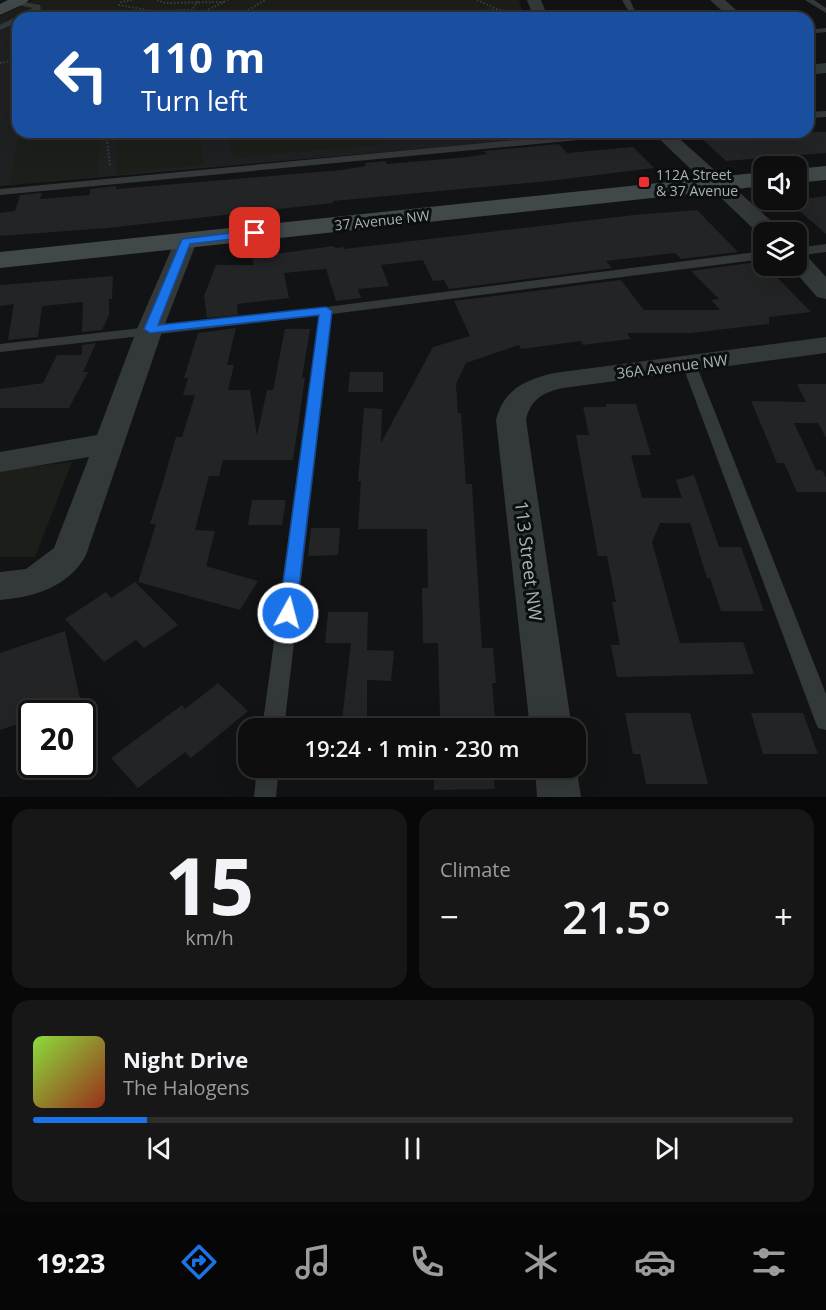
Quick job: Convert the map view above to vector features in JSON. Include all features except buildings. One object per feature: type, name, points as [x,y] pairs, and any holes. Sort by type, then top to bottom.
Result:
[{"type":"street","points":[[717,0],[731,12]]},
{"type":"street","points":[[0,10],[19,10]]},
{"type":"street","points":[[668,138],[759,222]]},
{"type":"street","points":[[807,175],[826,172]]},
{"type":"street","name":"37 Avenue NW","points":[[0,260],[753,180]]},
{"type":"street","points":[[0,586],[15,585],[46,577],[69,555],[150,329],[186,241]]},
{"type":"street","points":[[807,270],[826,292]]},
{"type":"street","name":"36A Avenue NW","points":[[520,396],[552,382],[826,345]]},
{"type":"street","name":"113 Street NW","points":[[520,396],[512,409],[511,420],[549,718]]},
{"type":"street","points":[[0,462],[110,443]]},
{"type":"street","points":[[556,778],[559,797]]},
{"type":"lane","points":[[809,0],[826,11]]},
{"type":"lane","points":[[0,28],[12,17]]},
{"type":"lane","points":[[0,192],[569,138]]},
{"type":"lane","points":[[807,251],[826,248]]},
{"type":"lane","points":[[0,348],[150,329],[326,311],[753,256]]},
{"type":"lane","points":[[274,718],[326,311]]},
{"type":"lane","points":[[689,364],[826,721]]},
{"type":"lane","points":[[265,797],[267,778]]},
{"type":"path","points":[[132,0],[119,5],[152,11],[192,10],[198,1]]},
{"type":"path","points":[[157,0],[165,3],[227,1]]},
{"type":"path","points":[[245,12],[265,0]]},
{"type":"path","points":[[477,0],[499,10]]},
{"type":"path","points":[[203,12],[227,1]]},
{"type":"path","points":[[152,11],[157,7]]},
{"type":"path","points":[[183,10],[188,12]]},
{"type":"path","points":[[453,12],[499,10],[526,12]]},
{"type":"path","points":[[107,138],[113,182]]},
{"type":"shaded area","points":[[33,0],[519,0],[522,12],[12,12],[12,19],[0,19],[0,16]]},
{"type":"shaded area","points":[[0,19],[12,20],[12,138],[544,138],[0,186]]},
{"type":"shaded area","points":[[18,138],[100,138],[98,176],[9,184]]},
{"type":"shaded area","points":[[116,138],[199,138],[204,165],[116,174]]},
{"type":"shaded area","points":[[228,138],[381,138],[385,144],[234,158]]},
{"type":"shaded area","points":[[72,462],[35,557],[0,557],[0,470]]},
{"type":"place","name":"112A Street & 37 Avenue","points":[[644,182]]},
{"type":"route","points":[[255,233],[186,241],[150,329],[326,311],[288,613]]}]
